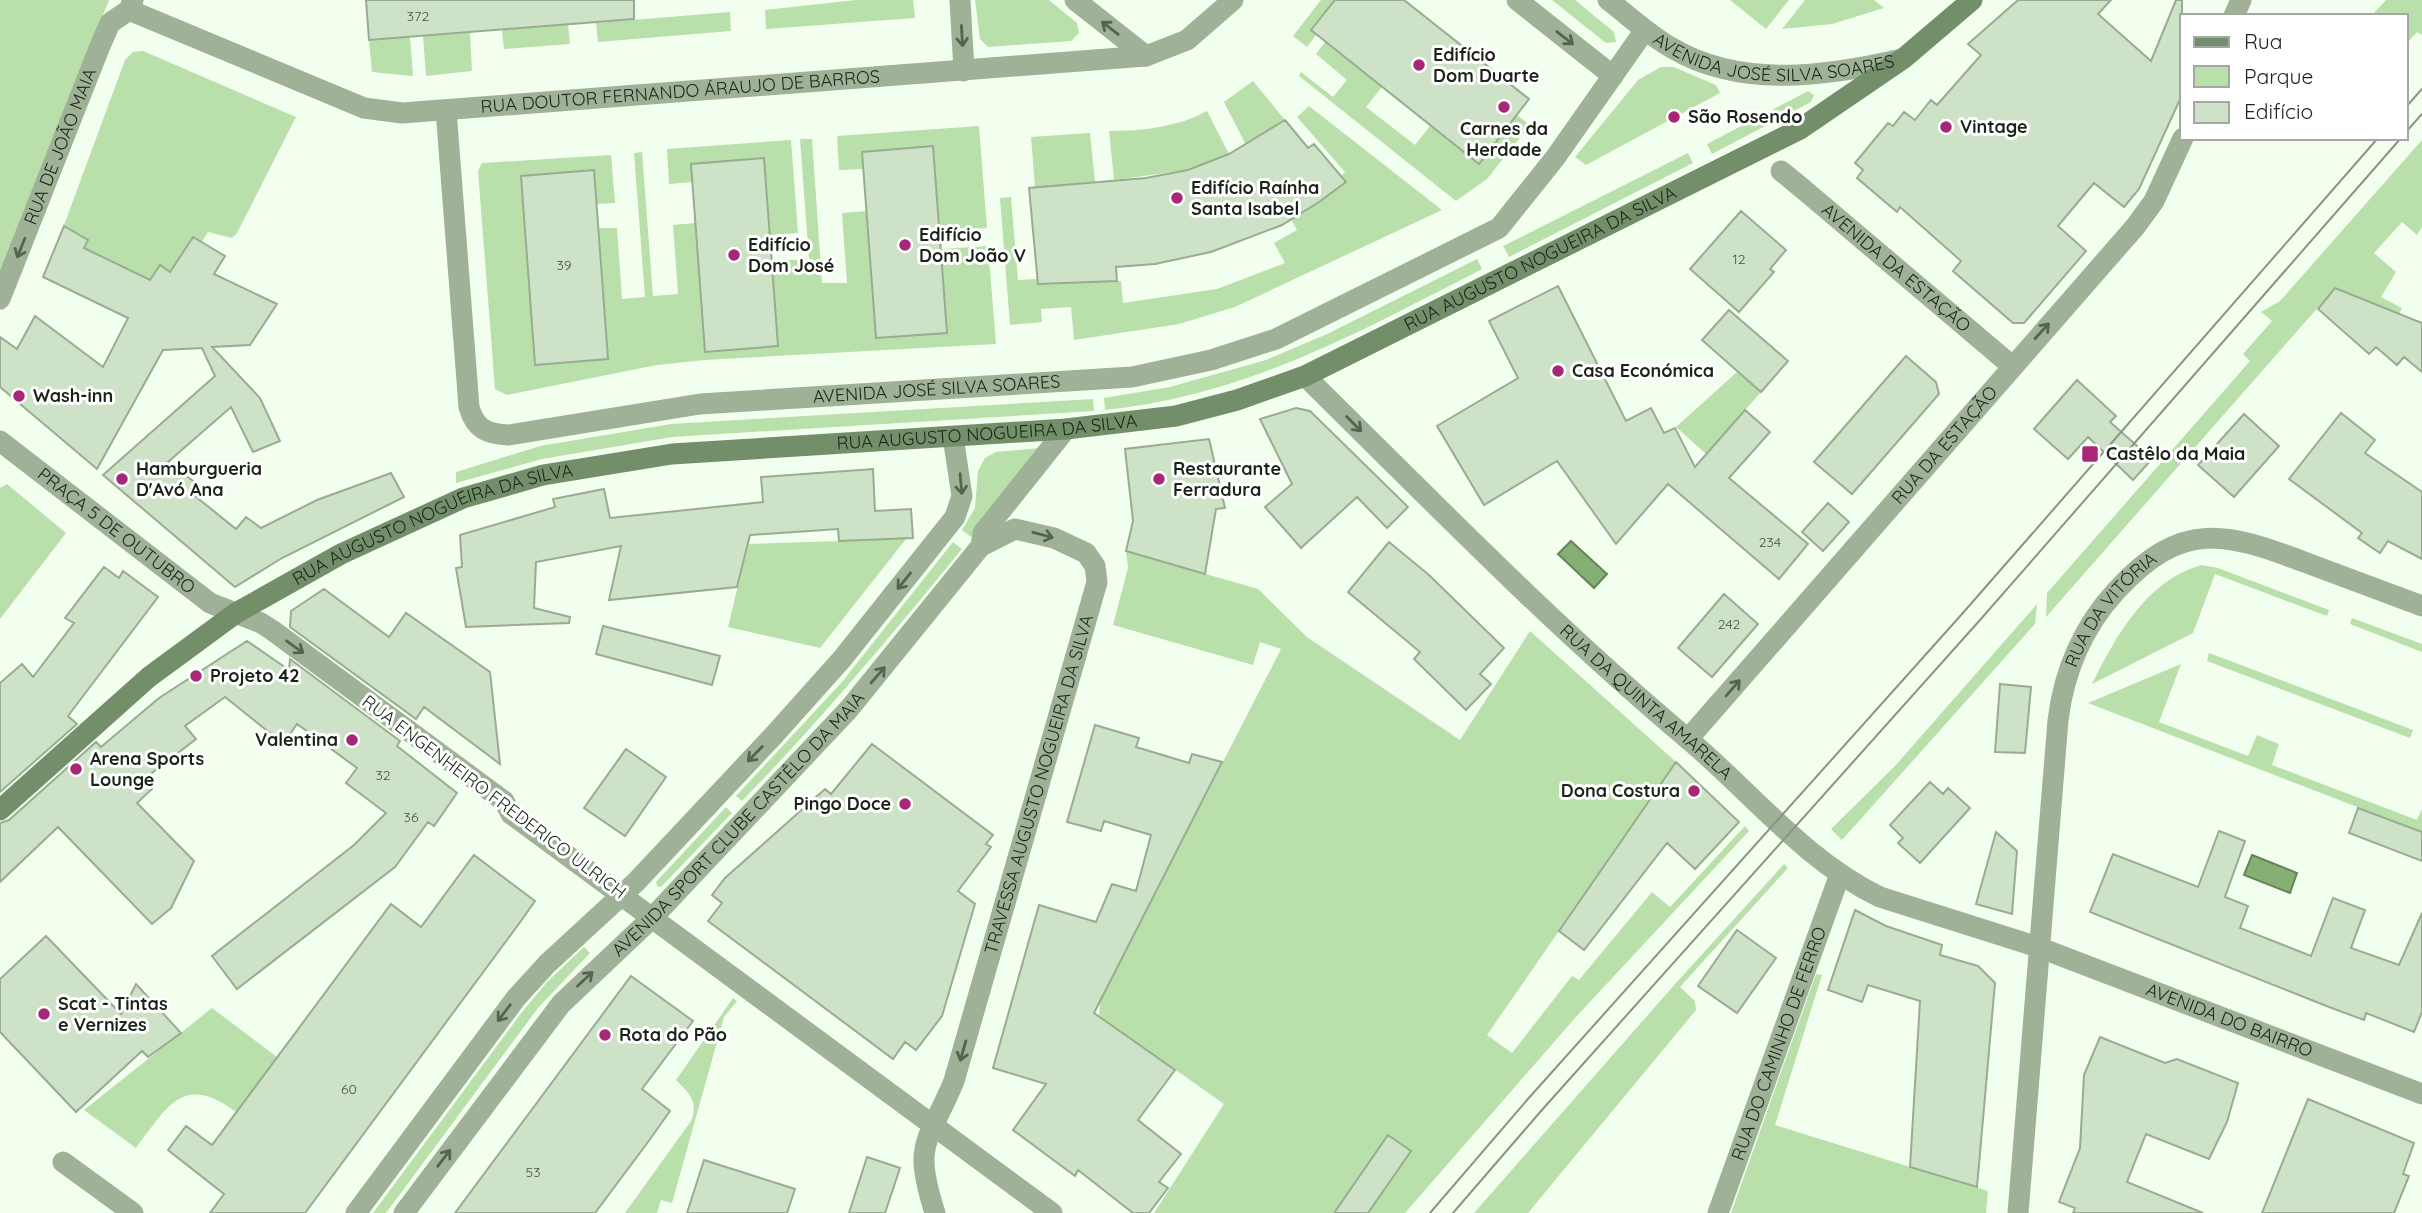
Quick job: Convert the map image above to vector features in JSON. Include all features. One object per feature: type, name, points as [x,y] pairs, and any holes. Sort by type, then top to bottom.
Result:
[{"type":"main road","name":"RUA AUGUSTO NOGUEIRA DA SILVA","points":[[0,810],[149,677],[236,614],[341,554],[434,510],[503,485],[672,454],[1066,429],[1176,416],[1237,400],[1305,376],[1800,129],[1904,58],[1972,0]]},
{"type":"street","points":[[960,0],[964,71]]},
{"type":"street","points":[[1074,0],[1146,56]]},
{"type":"street","name":"RUA DOUTOR FERNANDO ÁRAUJO DE BARROS","points":[[131,5],[364,108],[402,113],[1146,56],[1187,40],[1233,0]]},
{"type":"street","points":[[1517,0],[1613,76]]},
{"type":"street","name":"AVENIDA JOSÉ SILVA SOARES","points":[[1608,0],[1674,50],[1725,68],[1776,77],[1851,71],[1904,58]]},
{"type":"street","name":"RUA DE JOÃO MAIA","points":[[0,299],[110,23],[131,5]]},
{"type":"street","name":"AVENIDA JOSÉ SILVA SOARES","points":[[446,110],[468,407],[472,420],[481,430],[509,436],[700,404],[1097,380],[1169,371],[1276,339],[1491,233],[1514,211],[1645,30]]},
{"type":"street","name":"RUA DA ESTAÇÃO","points":[[1688,739],[2135,227],[2154,201],[2182,140]]},
{"type":"street","name":"AVENIDA DA ESTAÇÃO","points":[[1781,171],[2012,366]]},
{"type":"street","name":"RUA DA QUINTA AMARELA","points":[[1305,376],[1572,639],[1662,721],[1688,739],[1840,874],[1880,897],[2038,947]]},
{"type":"street","name":"AVENIDA SPORT CLUBE CASTÊLO DA MAIA","points":[[404,1213],[561,1004],[653,917],[849,709],[981,546],[983,533],[1066,429]]},
{"type":"street","name":"AVENIDA SPORT CLUBE CASTÊLO DA MAIA","points":[[356,1213],[516,998],[622,895],[842,659],[955,517],[962,496],[953,437]]},
{"type":"street","name":"PRAÇA 5 DE OUTUBRO","points":[[0,441],[210,603],[236,614]]},
{"type":"street","name":"TRAVESSA AUGUSTO NOGUEIRA DA SILVA","points":[[935,1213],[922,1165],[925,1142],[954,1081],[1097,582],[1095,566],[1086,553],[1054,538],[1015,529],[981,546]]},
{"type":"street","name":"RUA DA VITÓRIA","points":[[2018,1213],[2056,734],[2065,681],[2093,621],[2107,600],[2138,569],[2178,544],[2204,537],[2234,538],[2422,606]]},
{"type":"street","name":"RUA ENGENHEIRO FREDERICO ULRICH","points":[[236,614],[262,624],[504,801],[511,814],[1052,1213]]},
{"type":"street","name":"RUA DO CAMINHO DE FERRO","points":[[1718,1213],[1840,874]]},
{"type":"street","name":"AVENIDA DO BAIRRO","points":[[2038,947],[2422,1094]]},
{"type":"street","points":[[63,1162],[133,1213]]},
{"type":"green space","points":[[0,0],[109,0],[0,271]]},
{"type":"green space","points":[[856,0],[913,0],[915,18],[766,29],[765,10]]},
{"type":"green space","points":[[975,0],[1049,0],[1077,23],[1079,33],[1071,41],[988,47],[980,39]]},
{"type":"green space","points":[[1321,0],[1335,0],[1311,30],[1316,35],[1307,47],[1293,36]]},
{"type":"green space","points":[[1552,0],[1575,0],[1614,32],[1616,42],[1606,43]]},
{"type":"green space","points":[[1730,0],[1789,0],[1766,29]]},
{"type":"green space","points":[[1805,0],[1874,0],[1884,8],[1832,24],[1782,29]]},
{"type":"green space","points":[[2386,0],[2422,0],[2422,35],[2417,32],[2408,42],[2408,14],[2373,14]]},
{"type":"green space","points":[[730,12],[731,31],[598,42],[596,23]]},
{"type":"green space","points":[[568,25],[570,44],[504,49],[502,30]]},
{"type":"green space","points":[[470,32],[472,71],[426,76],[423,36]]},
{"type":"green space","points":[[410,37],[413,76],[372,72],[369,40]]},
{"type":"green space","points":[[1325,42],[1382,87],[1366,107],[1415,145],[1430,126],[1478,164],[1517,115],[1530,125],[1487,179],[1456,201],[1299,76],[1301,72],[1333,97],[1347,80],[1316,54]]},
{"type":"green space","points":[[143,51],[296,117],[237,233],[232,238],[208,232],[202,242],[192,238],[170,272],[160,265],[150,280],[60,236],[125,60],[133,52]]},
{"type":"green space","points":[[1661,67],[1674,67],[1716,85],[1720,93],[1586,165],[1575,157],[1638,80]]},
{"type":"green space","points":[[1253,81],[1285,120],[1246,145],[1224,102]]},
{"type":"green space","points":[[1808,91],[1814,95],[1811,102],[1712,154],[1707,144]]},
{"type":"green space","points":[[1309,106],[1442,210],[1235,307],[1179,324],[1074,340],[1071,307],[1041,309],[1042,322],[1010,325],[1000,198],[1011,197],[1018,280],[1036,279],[1036,273],[1097,268],[1098,282],[1121,281],[1123,303],[1217,289],[1285,263],[1274,243],[1297,230],[1291,219],[1346,182],[1341,176],[1345,172],[1297,117]]},
{"type":"green space","points":[[1207,111],[1229,154],[1188,170],[1114,180],[1109,131],[1160,127]]},
{"type":"green space","points":[[979,126],[987,228],[940,231],[933,147],[862,152],[863,169],[839,170],[837,136]]},
{"type":"green space","points":[[1090,133],[1095,182],[1035,187],[1031,137]]},
{"type":"green space","points":[[800,139],[812,139],[822,283],[847,283],[842,213],[867,211],[876,338],[947,333],[941,249],[988,246],[996,344],[705,360],[657,365],[507,395],[495,389],[478,171],[482,163],[611,155],[615,203],[596,204],[593,170],[521,176],[528,270],[598,228],[617,228],[622,299],[645,297],[634,153],[642,152],[653,296],[678,294],[673,225],[695,223],[705,352],[778,346],[772,261],[809,259]]},
{"type":"green space","points":[[791,140],[798,233],[769,235],[763,159],[691,164],[692,182],[669,184],[667,149]]},
{"type":"green space","points":[[2422,140],[2422,227],[2417,235],[2402,222],[2374,253],[2396,272],[2381,297],[2402,308],[2399,314],[2335,288],[2046,617],[2047,593],[2250,361],[2243,354],[2272,321],[2261,312],[2280,301]]},
{"type":"green space","points":[[1688,153],[1693,163],[1509,257],[1503,246]]},
{"type":"green space","points":[[1477,259],[1482,269],[1391,316],[1300,358],[1206,391],[1105,410],[1104,398],[1170,387],[1266,360],[1327,334]]},
{"type":"green space","points":[[1737,372],[1761,392],[1706,454],[1676,427]]},
{"type":"green space","points":[[1093,399],[1094,411],[672,437],[542,459],[456,483],[456,472],[540,446],[671,424]]},
{"type":"green space","points":[[1040,448],[971,537],[962,530],[975,508],[978,471],[985,458],[996,452]]},
{"type":"green space","points":[[7,484],[66,533],[0,619],[0,488]]},
{"type":"green space","points":[[906,539],[820,648],[728,627],[748,544]]},
{"type":"green space","points":[[953,542],[962,549],[882,646],[742,801],[736,796],[842,682]]},
{"type":"green space","points":[[1126,551],[1258,589],[1307,637],[1460,740],[1530,631],[1676,762],[1487,1035],[1512,1053],[1572,976],[1579,980],[1652,892],[1670,907],[1745,826],[1749,831],[1575,1018],[1405,1213],[1154,1213],[1224,1104],[1099,1016],[1100,1001],[1281,649],[1260,642],[1253,665],[1113,625],[1128,568]]},
{"type":"green space","points":[[2201,565],[2218,568],[2329,610],[2327,616],[2215,574],[2193,633],[2092,684],[2111,647],[2135,612],[2164,584]]},
{"type":"green space","points":[[2037,604],[2035,624],[1842,840],[1831,829],[1895,766]]},
{"type":"green space","points":[[2352,618],[2422,644],[2422,652],[2350,624]]},
{"type":"green space","points":[[2209,653],[2413,730],[2410,738],[2207,661]]},
{"type":"green space","points":[[2181,664],[2159,722],[2248,756],[2257,735],[2279,744],[2272,765],[2417,820],[2422,809],[2422,832],[2088,703]]},
{"type":"green space","points":[[726,807],[732,813],[661,887],[657,886],[656,882]]},
{"type":"green space","points":[[1784,864],[1788,868],[1680,987],[1695,1001],[1696,1010],[1528,1213],[1474,1213],[1676,983]]},
{"type":"green space","points":[[584,947],[590,953],[538,1008],[386,1213],[373,1213],[522,1012],[547,982]]},
{"type":"green space","points":[[1816,974],[1822,975],[1775,1125],[1988,1191],[1986,1213],[1731,1213]]},
{"type":"green space","points":[[733,998],[737,1001],[724,1017],[672,1203],[661,1200],[657,1213],[625,1213],[691,1121],[693,1103],[689,1094],[676,1080]]},
{"type":"green space","points":[[212,1008],[277,1057],[236,1112],[203,1095],[190,1095],[168,1108],[136,1148],[84,1110]]},
{"type":"shaded area","points":[[1571,541],[1607,574],[1594,588],[1558,554]]},
{"type":"shaded area","points":[[2252,855],[2297,873],[2290,893],[2244,875]]},
{"type":"building","points":[[366,0],[634,0],[634,19],[369,40]]},
{"type":"building","name":"Edifício Dom Duarte","points":[[1335,0],[1404,0],[1529,99],[1479,164],[1311,30]]},
{"type":"building","points":[[2018,0],[2111,0],[2098,14],[2151,61],[2176,0],[2182,0],[2180,99],[2139,189],[2124,207],[2094,183],[2058,226],[2086,251],[2024,323],[2013,323],[1953,271],[1961,261],[1900,207],[1897,212],[1857,178],[1863,170],[1855,163],[1888,123],[1893,126],[1904,112],[1915,120],[1931,100],[1937,105],[1981,55],[1968,44]]},
{"type":"building","name":"Edifício Raínha Santa Isabel","points":[[1285,120],[1308,148],[1314,144],[1346,182],[1319,202],[1282,225],[1211,252],[1155,264],[1116,267],[1117,281],[1038,284],[1029,188],[1146,178],[1188,170],[1229,154]]},
{"type":"building","name":"Edifício Dom João V","points":[[933,146],[947,333],[876,338],[862,152]]},
{"type":"building","name":"Edifício Dom José","points":[[764,158],[778,346],[705,352],[691,164]]},
{"type":"building","points":[[594,170],[608,359],[535,365],[521,176]]},
{"type":"building","points":[[1741,211],[1786,250],[1770,269],[1774,272],[1739,312],[1690,269]]},
{"type":"building","points":[[64,226],[88,240],[84,248],[150,280],[160,265],[170,272],[193,237],[225,256],[214,274],[277,304],[250,345],[212,347],[260,398],[280,441],[253,452],[231,407],[168,462],[201,487],[195,496],[236,529],[246,517],[261,528],[317,500],[391,473],[404,497],[282,558],[235,587],[103,475],[215,376],[202,348],[163,350],[97,469],[0,387],[0,337],[17,349],[35,316],[103,367],[128,318],[43,277]]},
{"type":"building","points":[[1558,286],[1626,421],[1651,408],[1664,433],[1675,428],[1695,467],[1745,410],[1770,432],[1729,478],[1808,544],[1779,579],[1668,484],[1616,544],[1557,461],[1484,505],[1437,426],[1518,378],[1489,321]]},
{"type":"building","points":[[2335,288],[2422,323],[2422,372],[2404,357],[2397,365],[2376,347],[2369,354],[2318,309]]},
{"type":"building","points":[[1729,310],[1788,361],[1761,392],[1702,340]]},
{"type":"building","points":[[1906,356],[1936,382],[1939,394],[1852,494],[1814,462]]},
{"type":"building","points":[[2077,380],[2116,416],[2110,422],[2152,459],[2133,480],[2088,437],[2068,459],[2034,429]]},
{"type":"building","points":[[1296,408],[1310,411],[1408,507],[1387,528],[1357,497],[1301,548],[1265,507],[1292,484],[1260,419]]},
{"type":"building","points":[[2341,413],[2375,440],[2365,453],[2422,492],[2422,559],[2388,541],[2380,553],[2358,538],[2362,533],[2289,479]]},
{"type":"building","points":[[2244,414],[2279,446],[2234,497],[2198,465]]},
{"type":"building","points":[[1209,439],[1225,508],[1216,509],[1205,574],[1126,551],[1133,521],[1125,449]]},
{"type":"building","points":[[873,469],[875,511],[911,509],[913,538],[839,541],[838,529],[750,535],[737,587],[609,600],[621,546],[536,562],[534,608],[570,617],[569,623],[466,627],[456,568],[462,567],[460,535],[555,507],[553,499],[604,489],[610,518],[763,502],[761,477]]},
{"type":"building","points":[[1828,503],[1849,522],[1823,551],[1802,532]]},
{"type":"building","points":[[1389,542],[1429,575],[1504,648],[1480,674],[1491,684],[1466,710],[1414,659],[1420,652],[1348,592]]},
{"type":"building","points":[[104,567],[119,578],[123,571],[158,597],[68,716],[77,724],[0,792],[0,683],[22,664],[33,677],[74,623],[65,618]]},
{"type":"building","points":[[324,589],[389,637],[406,613],[490,672],[500,764],[424,707],[416,719],[290,627],[291,611]]},
{"type":"building","points":[[1724,594],[1758,624],[1712,677],[1678,648]]},
{"type":"building","points":[[603,626],[720,656],[712,685],[596,654]]},
{"type":"building","points":[[247,641],[289,670],[290,659],[400,741],[397,746],[457,793],[434,826],[428,822],[395,867],[237,989],[212,956],[354,845],[386,813],[346,783],[357,768],[297,724],[288,737],[279,731],[275,737],[225,697],[185,726],[196,739],[144,779],[152,789],[137,803],[194,861],[171,908],[152,924],[58,827],[0,882],[0,823],[9,820],[96,742],[101,747],[159,698]]},
{"type":"building","points":[[2000,684],[2031,687],[2025,753],[1995,752]]},
{"type":"building","points":[[1095,725],[1139,738],[1136,747],[1189,763],[1192,754],[1222,762],[1094,1013],[1175,1070],[1138,1120],[1181,1154],[1159,1182],[1168,1188],[1149,1213],[1133,1213],[1078,1170],[1075,1176],[1013,1130],[1046,1084],[993,1068],[1039,905],[1096,922],[1112,884],[1136,891],[1151,835],[1104,821],[1101,831],[1067,822]]},
{"type":"building","name":"Pingo Doce","points":[[872,744],[993,835],[986,844],[991,847],[958,891],[975,904],[942,1016],[916,1050],[905,1042],[893,1059],[708,921],[722,903],[712,895],[725,878],[825,789],[831,794]]},
{"type":"building","points":[[626,749],[666,777],[625,836],[584,808]]},
{"type":"building","points":[[1676,762],[1739,822],[1695,869],[1667,843],[1584,950],[1559,931]]},
{"type":"building","points":[[1930,782],[1943,794],[1948,788],[1970,808],[1920,863],[1898,843],[1903,838],[1890,825]]},
{"type":"building","points":[[2358,808],[2422,832],[2422,861],[2349,833]]},
{"type":"building","points":[[2219,831],[2245,841],[2225,897],[2248,906],[2240,928],[2311,956],[2333,898],[2365,910],[2351,948],[2399,965],[2422,913],[2422,1012],[2414,1032],[2366,1013],[2364,1020],[2090,912],[2113,854],[2198,887]]},
{"type":"building","points":[[1996,832],[2017,851],[2012,914],[1976,904]]},
{"type":"building","points":[[474,855],[535,901],[521,921],[305,1213],[210,1213],[224,1194],[168,1150],[186,1126],[212,1145],[391,904],[421,927]]},
{"type":"building","points":[[1855,910],[1886,926],[1942,945],[1940,955],[1978,966],[1995,983],[1977,1187],[1910,1167],[1920,1001],[1868,985],[1862,1002],[1828,990]]},
{"type":"building","points":[[1737,930],[1776,958],[1737,1013],[1698,986]]},
{"type":"building","name":"Scat - Tintas e Vernizes","points":[[46,936],[121,1014],[136,984],[181,1033],[148,1057],[142,1051],[76,1112],[0,1032],[0,979]]},
{"type":"building","points":[[631,976],[693,1021],[642,1089],[670,1111],[648,1142],[595,1213],[455,1213]]},
{"type":"building","points":[[2100,1037],[2165,1063],[2177,1059],[2238,1083],[2227,1122],[2209,1159],[2146,1134],[2127,1182],[2203,1213],[2073,1213],[2075,1208],[2059,1202],[2080,1148],[2084,1075]]},
{"type":"building","points":[[2308,1099],[2414,1143],[2403,1174],[2409,1176],[2394,1213],[2262,1213]]},
{"type":"building","points":[[1388,1135],[1411,1151],[1368,1213],[1334,1213]]},
{"type":"building","points":[[867,1157],[900,1168],[885,1213],[849,1213]]},
{"type":"building","points":[[704,1160],[795,1189],[787,1213],[687,1213]]},
{"type":"tram line","points":[[2408,105],[2422,89]]},
{"type":"tram line","points":[[2408,130],[2422,114]]},
{"type":"tram line","points":[[1430,1213],[1527,1100],[1962,614],[2376,140]]},
{"type":"tram line","points":[[1453,1213],[1980,620],[2399,140]]},
{"type":"place","name":"Edifício Dom Duarte","points":[[1419,65]]},
{"type":"place","name":"Carnes da Herdade","points":[[1504,107]]},
{"type":"place","name":"São Rosendo","points":[[1674,117]]},
{"type":"place","name":"Vintage","points":[[1946,127]]},
{"type":"place","name":"Edifício Raínha Santa Isabel","points":[[1177,198]]},
{"type":"place","name":"Edifício Dom João V","points":[[905,245]]},
{"type":"place","name":"Edifício Dom José","points":[[734,255]]},
{"type":"place","name":"Casa Económica","points":[[1558,371]]},
{"type":"place","name":"Wash-inn","points":[[19,396]]},
{"type":"place","name":"Castêlo da Maia","points":[[2090,454]]},
{"type":"place","name":"Hamburgueria D'Avó Ana","points":[[122,479]]},
{"type":"place","name":"Restaurante Ferradura","points":[[1159,479]]},
{"type":"place","name":"Projeto 42","points":[[196,676]]},
{"type":"place","name":"Valentina","points":[[352,740]]},
{"type":"place","name":"Arena Sports Lounge","points":[[76,769]]},
{"type":"place","name":"Dona Costura","points":[[1694,791]]},
{"type":"place","name":"Pingo Doce","points":[[905,804]]},
{"type":"place","name":"Scat - Tintas e Vernizes","points":[[44,1014]]},
{"type":"place","name":"Rota do Pão","points":[[605,1035]]}]
